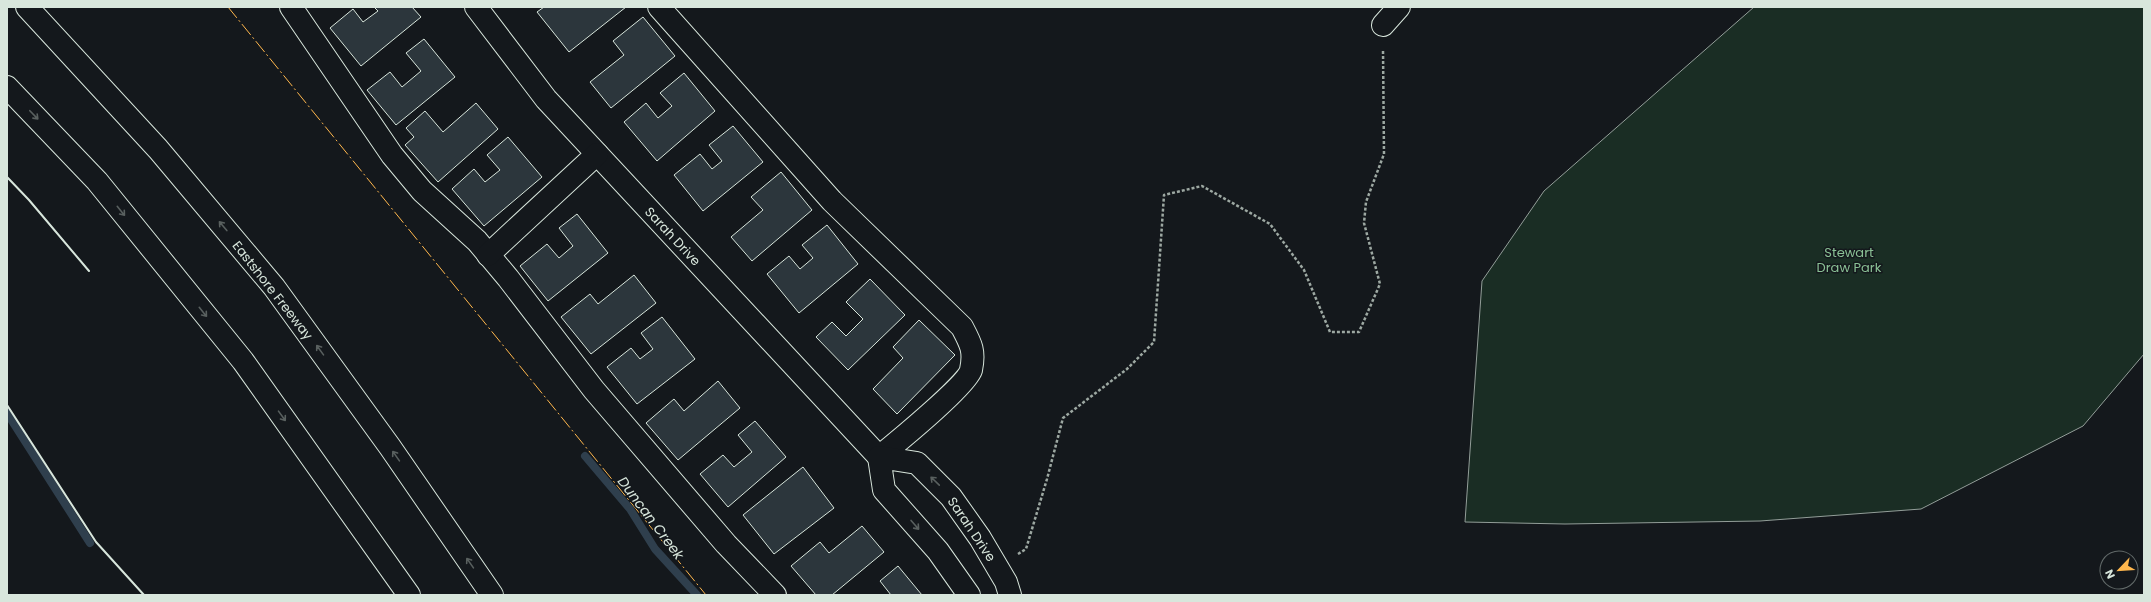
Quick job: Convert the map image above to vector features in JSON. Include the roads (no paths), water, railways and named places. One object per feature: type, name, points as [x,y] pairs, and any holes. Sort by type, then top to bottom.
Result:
[{"type":"main road","name":"Eastshore Freeway","points":[[27,7],[158,149],[274,287],[390,447],[492,595]]},
{"type":"main road","points":[[291,7],[392,155],[422,191],[477,242],[594,390],[726,544],[775,595]]},
{"type":"main road","name":"Sarah Drive","points":[[476,7],[546,99],[879,457],[917,463],[951,497],[997,568],[1010,595]]},
{"type":"main road","points":[[659,7],[832,201],[962,327],[972,346],[970,372],[949,397],[879,457],[884,490],[938,551],[969,595]]},
{"type":"main road","points":[[1383,25],[1399,7]]},
{"type":"main road","points":[[7,87],[97,181],[243,361],[409,595]]},
{"type":"main road","points":[[488,255],[597,154]]},
{"type":"waterway","points":[[7,413],[90,543]]},
{"type":"waterway","name":"Duncan Creek","points":[[585,456],[630,509],[655,549],[697,595]]},
{"type":"park label","name":"Stewart Draw Park","points":[[1849,260]]}]
